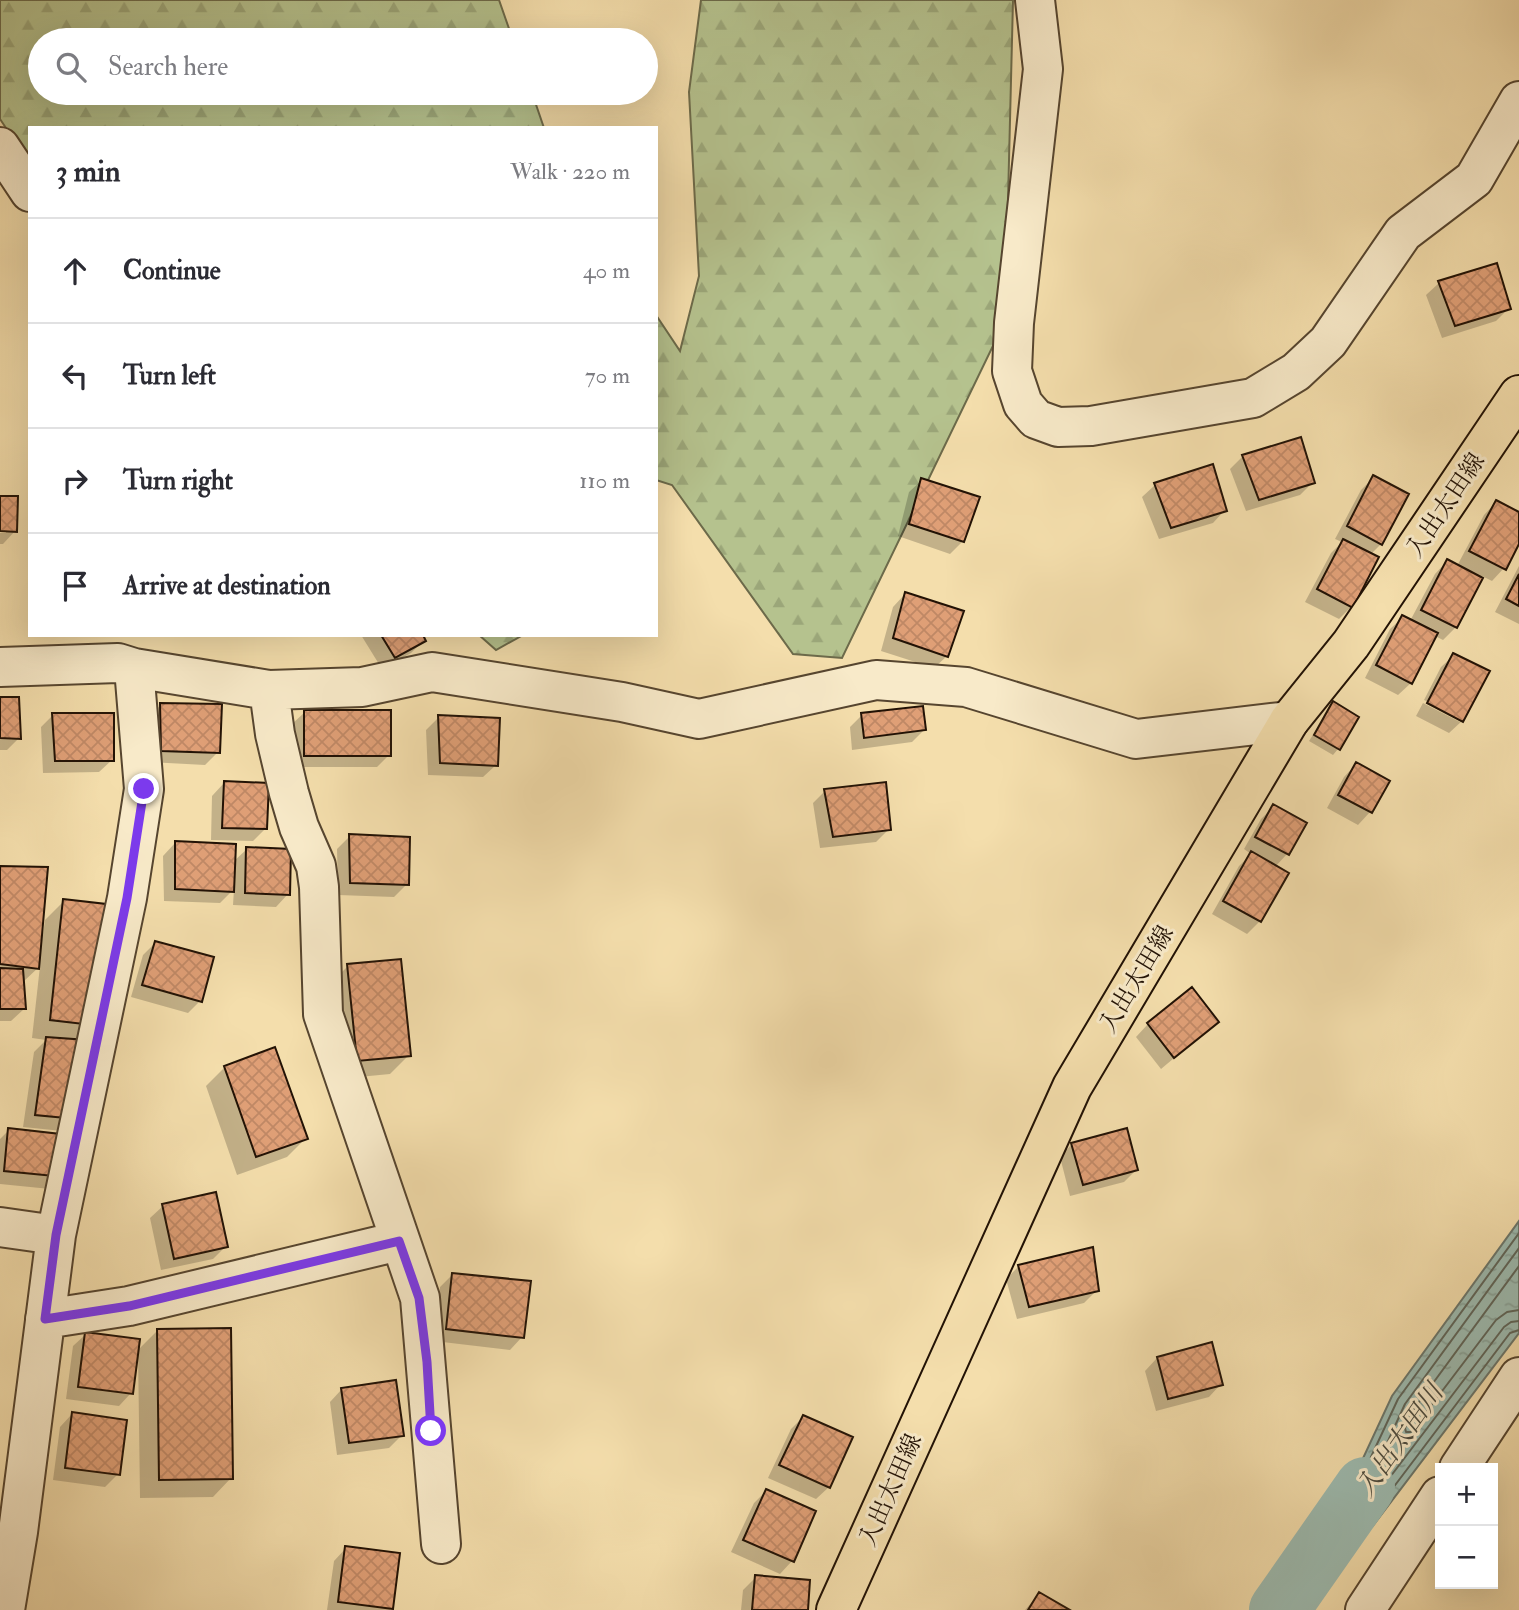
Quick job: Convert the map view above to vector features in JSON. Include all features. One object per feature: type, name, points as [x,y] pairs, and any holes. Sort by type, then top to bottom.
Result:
[{"type":"main road","name":"入出太田線","points":[[836,1610],[1072,1087],[1289,721],[1351,644],[1519,395]]},
{"type":"street","points":[[1035,0],[1042,69],[1014,323],[1012,371],[1023,404],[1036,419],[1058,428],[1091,426],[1253,398],[1296,372],[1328,342],[1403,233],[1474,179],[1519,101]]},
{"type":"street","points":[[0,147],[28,189]]},
{"type":"street","points":[[0,667],[124,655],[269,690],[362,687],[432,672],[622,702],[699,719],[876,680],[966,687],[1136,739],[1289,721]]},
{"type":"street","points":[[5,1610],[18,1532],[56,1235],[127,898],[144,789],[124,655]]},
{"type":"street","points":[[269,690],[275,734],[289,793],[299,827],[316,866],[323,1014],[419,1298],[441,1544]]},
{"type":"street","points":[[0,1227],[56,1235]]},
{"type":"street","points":[[45,1319],[129,1306],[399,1241]]},
{"type":"street","points":[[1462,1463],[1519,1377]]},
{"type":"street","points":[[0,1493],[18,1532]]},
{"type":"street","points":[[1365,1610],[1435,1504]]},
{"type":"green space","points":[[0,0],[499,0],[509,28],[28,28],[28,105],[536,105],[543,126],[28,126],[28,161],[0,119]]},
{"type":"green space","points":[[701,0],[1013,0],[1005,321],[842,658],[793,654],[672,485],[658,481],[658,318],[680,351],[699,276],[689,92]]},
{"type":"green space","points":[[481,637],[519,637],[496,650]]},
{"type":"water","points":[[1519,1221],[1519,1333],[1372,1527],[1318,1555],[1392,1396]]},
{"type":"building","points":[[1497,263],[1511,309],[1455,326],[1438,281]]},
{"type":"building","points":[[1301,437],[1315,483],[1259,500],[1242,455]]},
{"type":"building","points":[[1213,464],[1227,511],[1171,528],[1154,483]]},
{"type":"building","points":[[1373,475],[1409,494],[1382,545],[1347,526]]},
{"type":"building","points":[[921,478],[980,497],[964,542],[909,524]]},
{"type":"building","points":[[0,496],[18,496],[17,532],[0,531]]},
{"type":"building","points":[[1496,500],[1519,512],[1519,544],[1506,570],[1469,551]]},
{"type":"building","points":[[1343,539],[1379,557],[1353,608],[1317,589]]},
{"type":"building","points":[[1447,559],[1483,578],[1457,628],[1421,610]]},
{"type":"building","points":[[1519,574],[1519,606],[1506,599]]},
{"type":"building","points":[[905,592],[964,611],[948,657],[893,638]]},
{"type":"building","points":[[1402,615],[1438,633],[1412,684],[1376,665]]},
{"type":"building","points":[[382,637],[424,637],[426,641],[395,658]]},
{"type":"building","points":[[1453,653],[1490,671],[1463,722],[1427,703]]},
{"type":"building","points":[[0,697],[19,697],[21,739],[0,738]]},
{"type":"building","points":[[1333,701],[1359,717],[1340,750],[1314,735]]},
{"type":"building","points":[[160,703],[222,704],[220,753],[161,751]]},
{"type":"building","points":[[923,706],[926,730],[864,738],[861,713]]},
{"type":"building","points":[[304,710],[391,710],[391,756],[304,756]]},
{"type":"building","points":[[52,713],[114,713],[114,761],[55,761]]},
{"type":"building","points":[[438,715],[500,718],[498,766],[440,763]]},
{"type":"building","points":[[1356,762],[1390,781],[1372,813],[1338,795]]},
{"type":"building","points":[[224,781],[269,783],[267,829],[222,828]]},
{"type":"building","points":[[886,782],[891,830],[833,837],[824,789]]},
{"type":"building","points":[[1273,804],[1307,823],[1289,855],[1255,837]]},
{"type":"building","points":[[349,834],[410,837],[409,885],[350,883]]},
{"type":"building","points":[[175,841],[236,844],[234,892],[175,889]]},
{"type":"building","points":[[246,847],[291,849],[290,895],[245,893]]},
{"type":"building","points":[[1251,851],[1289,873],[1261,922],[1223,901]]},
{"type":"building","points":[[0,866],[48,867],[39,969],[0,964]]},
{"type":"building","points":[[63,899],[106,904],[92,1025],[50,1020]]},
{"type":"building","points":[[155,941],[214,957],[202,1002],[142,985]]},
{"type":"building","points":[[401,959],[411,1056],[357,1061],[347,964]]},
{"type":"building","points":[[0,968],[23,969],[26,1009],[0,1009]]},
{"type":"building","points":[[1192,987],[1219,1022],[1174,1058],[1147,1023]]},
{"type":"building","points":[[46,1037],[87,1040],[76,1119],[35,1115]]},
{"type":"building","points":[[275,1047],[308,1139],[256,1157],[224,1066]]},
{"type":"building","points":[[8,1128],[69,1135],[64,1177],[4,1171]]},
{"type":"building","points":[[1127,1128],[1138,1170],[1083,1185],[1071,1143]]},
{"type":"building","points":[[216,1192],[228,1247],[174,1259],[162,1204]]},
{"type":"building","points":[[1093,1247],[1099,1291],[1029,1307],[1018,1265]]},
{"type":"building","points":[[452,1273],[531,1281],[524,1338],[446,1329]]},
{"type":"building","points":[[231,1328],[233,1479],[159,1480],[157,1329]]},
{"type":"building","points":[[85,1332],[140,1339],[133,1394],[78,1387]]},
{"type":"building","points":[[1212,1342],[1223,1385],[1168,1399],[1157,1357]]},
{"type":"building","points":[[396,1380],[404,1436],[349,1443],[341,1388]]},
{"type":"building","points":[[72,1412],[127,1420],[120,1475],[65,1468]]},
{"type":"building","points":[[803,1415],[853,1437],[830,1488],[779,1465]]},
{"type":"building","points":[[766,1489],[816,1511],[794,1562],[743,1540]]},
{"type":"building","points":[[345,1546],[400,1553],[393,1609],[338,1602]]},
{"type":"building","points":[[755,1575],[810,1580],[808,1610],[752,1610]]},
{"type":"building","points":[[1039,1592],[1070,1610],[1028,1610]]},
{"type":"waterway","name":"入出太田川","points":[[1279,1610],[1365,1487]]},
{"type":"route","points":[[144,789],[127,898],[56,1235],[45,1319],[129,1306],[399,1241],[419,1298],[427,1362],[431,1431]]}]
